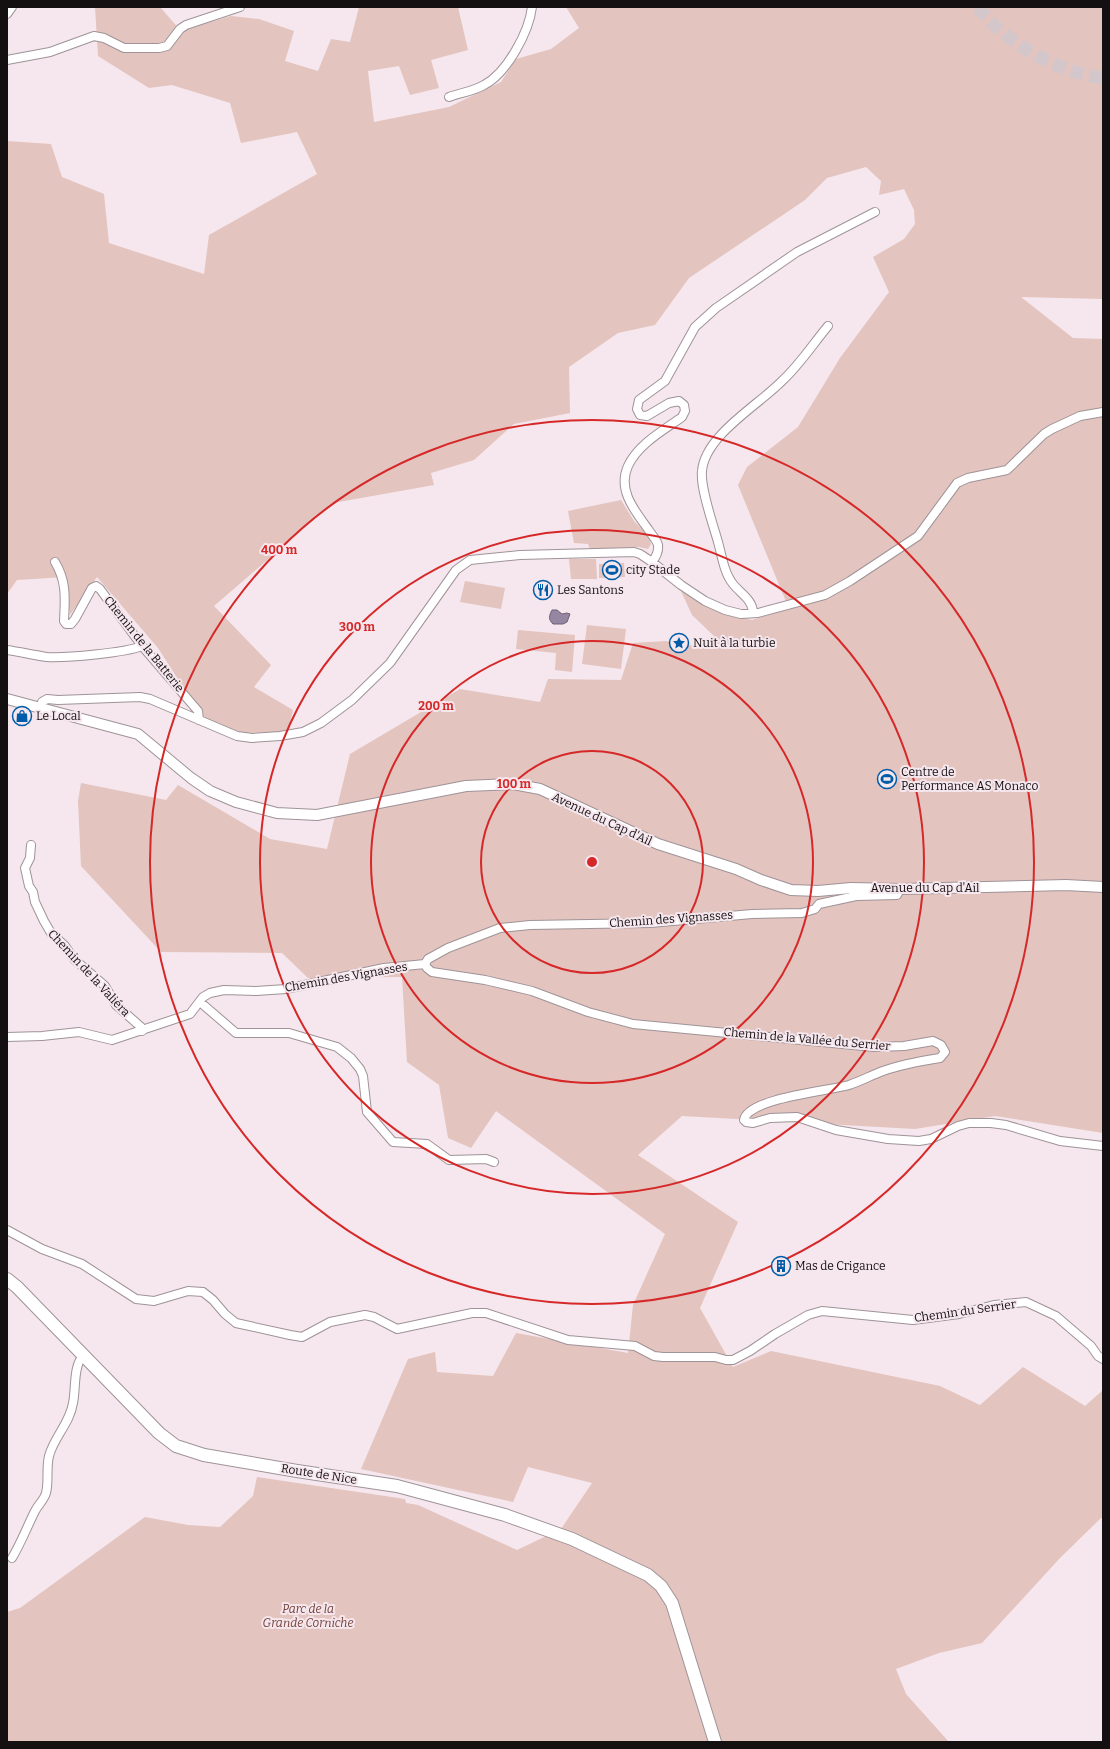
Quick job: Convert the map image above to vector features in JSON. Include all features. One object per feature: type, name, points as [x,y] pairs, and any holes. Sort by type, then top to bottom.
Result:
[{"type":"main road","name":"Route de Nice","points":[[7,1279],[17,1287],[167,1441],[187,1450],[297,1471],[397,1486],[505,1515],[572,1539],[648,1575],[661,1586],[672,1603],[715,1742]]},
{"type":"street","points":[[7,14],[12,7]]},
{"type":"street","points":[[7,60],[50,52],[94,36],[104,38],[124,48],[160,48],[167,46],[180,29],[186,25],[240,7]]},
{"type":"street","points":[[449,97],[484,85],[497,76],[526,33],[532,7]]},
{"type":"street","points":[[652,562],[657,556],[658,545],[629,502],[625,476],[629,465],[640,450],[682,417],[685,411],[684,405],[679,401],[669,402],[647,416],[640,415],[636,409],[639,400],[665,381],[676,365],[686,340],[695,327],[716,308],[797,252],[875,212]]},
{"type":"street","points":[[753,613],[753,607],[749,600],[734,585],[726,572],[705,493],[702,472],[705,458],[720,436],[734,422],[767,396],[785,379],[828,326]]},
{"type":"street","points":[[41,707],[42,702],[47,699],[58,700],[140,697],[150,699],[237,736],[252,738],[297,734],[321,723],[352,700],[390,663],[456,570],[470,560],[526,555],[634,552],[652,562],[681,585],[705,601],[725,610],[741,614],[753,613],[825,595],[843,586],[918,536],[957,483],[968,478],[1007,470],[1044,434],[1052,429],[1080,416],[1103,412]]},
{"type":"street","name":"Chemin de la Batterie","points":[[55,562],[64,579],[66,591],[64,621],[66,624],[70,624],[75,619],[92,588],[96,586],[100,589],[142,646],[198,712],[199,720]]},
{"type":"street","points":[[7,650],[48,657],[93,654],[135,649],[142,646]]},
{"type":"street","name":"Avenue du Cap d'Ail","points":[[7,699],[138,734],[210,791],[236,802],[260,809],[296,815],[317,815],[466,786],[513,784],[540,789],[658,844],[723,864],[761,880],[791,890],[818,892],[851,888],[900,889],[1066,885],[1095,885],[1103,887]]},
{"type":"street","name":"Chemin de la Valiéra","points":[[31,845],[30,858],[25,868],[29,886],[33,892],[35,902],[51,933],[65,946],[74,959],[105,986],[116,1005],[140,1027],[142,1031]]},
{"type":"street","name":"Chemin des Vignasses","points":[[7,1036],[42,1036],[79,1032],[109,1041],[190,1014],[210,992],[224,990],[256,991],[286,989],[384,968],[426,964],[428,959],[448,948],[500,928],[530,925],[650,923],[752,914],[802,913],[815,908],[819,904],[856,896],[897,895],[900,889]]},
{"type":"street","points":[[818,892],[819,904]]},
{"type":"street","name":"Chemin de la Vallée du Serrier","points":[[426,964],[427,968],[432,972],[485,980],[532,991],[588,1012],[633,1024],[874,1047],[904,1046],[934,1042],[941,1045],[945,1052],[940,1058],[909,1063],[884,1070],[849,1085],[785,1098],[767,1104],[749,1111],[745,1115],[744,1120],[746,1122],[753,1123],[770,1118],[797,1117],[836,1130],[888,1139],[919,1141],[931,1139],[958,1126],[968,1123],[991,1123],[1012,1127],[1060,1142],[1103,1146]]},
{"type":"street","points":[[200,1002],[216,1014],[229,1029],[236,1033],[289,1034],[330,1044],[344,1052],[360,1069],[363,1076],[367,1112],[393,1142],[427,1144],[449,1160],[486,1160],[494,1162]]},
{"type":"street","name":"Chemin du Serrier","points":[[7,1230],[42,1249],[82,1264],[136,1299],[154,1301],[188,1291],[203,1292],[236,1323],[290,1335],[302,1336],[330,1322],[366,1315],[374,1317],[397,1329],[472,1314],[486,1313],[568,1340],[635,1346],[654,1356],[733,1360],[750,1351],[788,1326],[808,1315],[822,1311],[913,1320],[960,1314],[994,1305],[1026,1302],[1056,1316],[1091,1346],[1098,1356],[1103,1359]]},
{"type":"street","points":[[12,1558],[21,1544],[36,1509],[46,1495],[47,1468],[50,1454],[56,1437],[68,1418],[73,1405],[78,1363],[83,1356]]},
{"type":"green space","name":"Parc de la Grande Corniche","points":[[95,7],[160,7],[181,31],[231,16],[259,19],[294,31],[285,61],[318,71],[331,39],[350,42],[359,7],[458,7],[468,50],[431,60],[439,88],[410,95],[399,66],[368,71],[374,122],[449,107],[501,82],[516,59],[551,49],[579,28],[566,7],[1103,7],[1103,299],[1021,297],[1073,338],[1103,339],[1103,1133],[995,1116],[915,1129],[682,1116],[638,1155],[738,1222],[700,1308],[733,1367],[771,1351],[940,1386],[980,1405],[1023,1367],[1085,1406],[1103,1390],[1103,1518],[1101,1518],[1060,1558],[982,1643],[939,1653],[896,1669],[906,1694],[949,1742],[7,1742],[7,1612],[20,1608],[145,1517],[188,1525],[220,1527],[253,1496],[257,1477],[405,1499],[406,1503],[418,1505],[517,1550],[561,1529],[592,1483],[528,1467],[513,1502],[361,1469],[408,1359],[435,1352],[437,1372],[493,1376],[516,1333],[628,1353],[633,1305],[665,1234],[496,1111],[471,1148],[448,1138],[439,1085],[407,1062],[402,977],[308,978],[282,953],[161,952],[81,866],[78,801],[81,783],[166,800],[178,785],[270,839],[327,849],[350,754],[460,689],[540,702],[548,679],[621,680],[633,643],[666,641],[707,648],[715,637],[692,615],[681,591],[716,611],[752,620],[789,609],[738,485],[747,467],[798,427],[840,358],[889,292],[873,257],[904,239],[915,224],[914,210],[904,189],[879,195],[881,181],[866,167],[827,178],[805,200],[689,278],[655,325],[618,333],[569,367],[570,413],[514,424],[474,460],[431,473],[434,485],[333,503],[214,606],[271,665],[254,687],[293,710],[288,732],[244,733],[204,720],[158,648],[97,577],[70,615],[65,577],[17,580],[7,594],[7,141],[51,144],[62,177],[104,194],[109,243],[204,274],[209,235],[317,174],[297,132],[241,143],[230,103],[172,85],[149,88],[98,56]]},
{"type":"green space","points":[[621,500],[634,521],[649,536],[651,544],[648,549],[639,547],[590,549],[588,544],[574,543],[568,511]]},
{"type":"green space","points":[[569,559],[596,559],[597,579],[571,579]]},
{"type":"green space","name":"city Stade","points":[[624,563],[625,577],[599,578],[599,564]]},
{"type":"green space","points":[[465,581],[505,588],[501,609],[460,602]]},
{"type":"green space","points":[[587,625],[626,629],[621,669],[582,664]]},
{"type":"green space","points":[[518,630],[575,635],[572,672],[555,670],[556,653],[516,649]]},
{"type":"shaded area","points":[[552,610],[557,610],[562,614],[570,614],[567,622],[563,624],[553,624],[550,621],[550,614]]},
{"type":"tunnel","points":[[978,7],[1002,32],[1017,44],[1034,54],[1069,70],[1103,78]]},
{"type":"place","name":"city Stade","points":[[612,570]]},
{"type":"place","name":"Les Santons","points":[[543,590]]},
{"type":"place","name":"Nuit à la turbie","points":[[679,643]]},
{"type":"place","name":"Le Local","points":[[22,716]]},
{"type":"place","name":"Centre de Performance AS Monaco","points":[[887,779]]},
{"type":"place","name":"Mas de Crigance","points":[[781,1266]]}]
